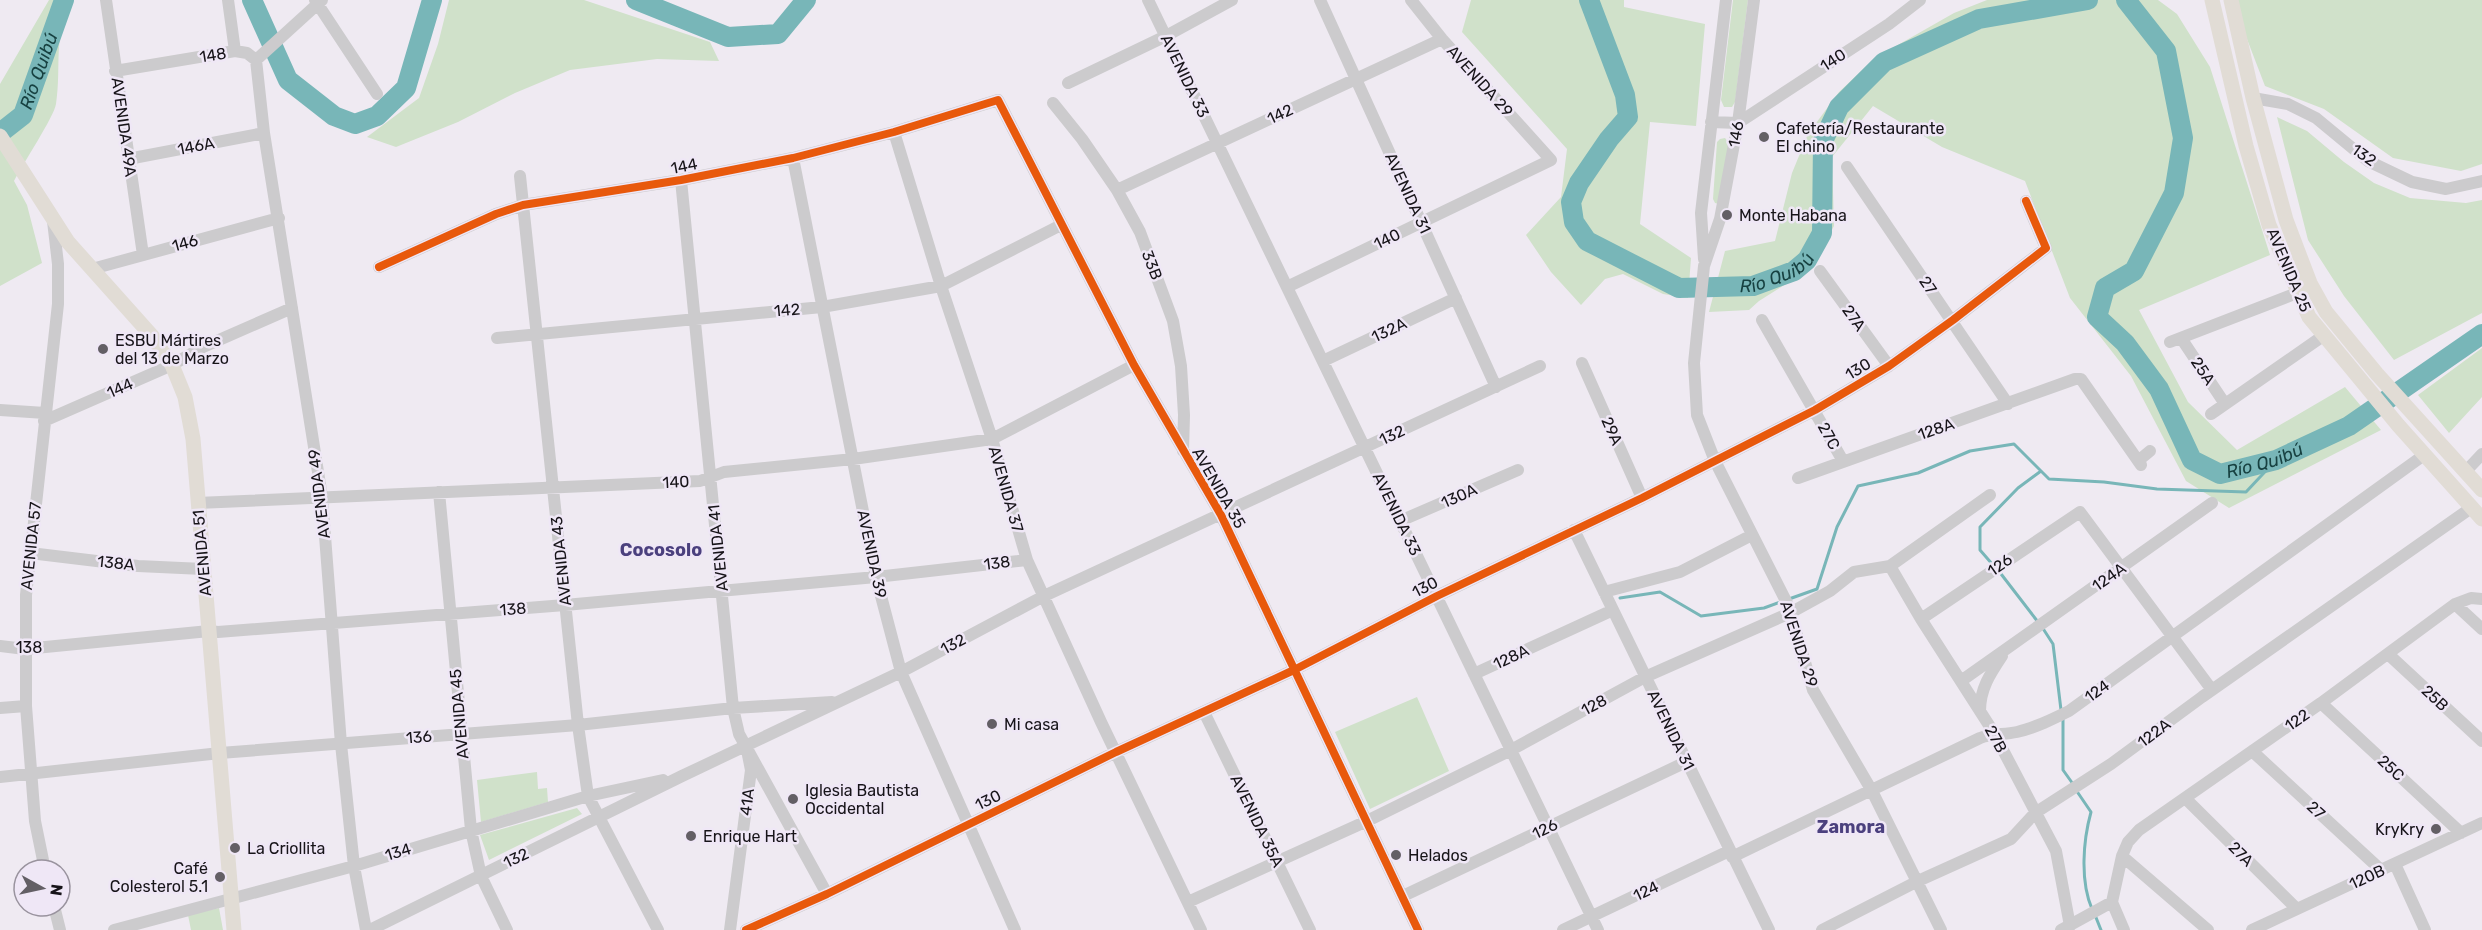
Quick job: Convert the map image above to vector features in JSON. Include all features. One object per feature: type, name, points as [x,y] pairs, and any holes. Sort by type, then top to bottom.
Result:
[{"type":"main road","points":[[2205,0],[2227,64]]},
{"type":"main road","name":"AVENIDA 25","points":[[2212,0],[2246,146],[2269,225],[2309,317],[2398,425],[2482,519]]},
{"type":"main road","name":"AVENIDA 25","points":[[2231,0],[2253,98],[2286,220],[2310,283],[2326,312],[2377,374],[2482,490]]},
{"type":"main road","name":"AVENIDA 51","points":[[0,136],[68,242],[152,336],[172,365],[185,397],[189,414],[209,631],[234,930]]},
{"type":"street","name":"AVENIDA 49A","points":[[106,0],[143,255]]},
{"type":"street","points":[[228,0],[235,51]]},
{"type":"street","name":"AVENIDA 33","points":[[1148,0],[1598,930]]},
{"type":"street","points":[[1068,83],[1166,36],[1232,0]]},
{"type":"street","name":"AVENIDA 31","points":[[1320,0],[1496,387]]},
{"type":"street","name":"AVENIDA 29","points":[[1411,0],[1442,39],[1551,160]]},
{"type":"street","name":"146","points":[[1698,311],[1704,266],[1701,213],[1726,0]]},
{"type":"street","name":"146","points":[[1704,266],[1720,219],[1738,123],[1754,0]]},
{"type":"street","name":"140","points":[[1738,123],[1889,24],[1920,0]]},
{"type":"street","points":[[260,56],[318,1],[377,94]]},
{"type":"street","name":"142","points":[[1117,190],[1442,39]]},
{"type":"street","name":"148","points":[[115,71],[235,51],[260,56]]},
{"type":"street","name":"AVENIDA 49","points":[[260,56],[264,133],[322,497],[341,744],[354,866],[368,930]]},
{"type":"street","name":"132","points":[[2253,98],[2288,104],[2316,118],[2368,160],[2412,182],[2446,189],[2482,181]]},
{"type":"street","name":"144","points":[[379,267],[496,214],[523,205],[681,180],[793,158],[894,132],[998,100]]},
{"type":"street","name":"AVENIDA 35","points":[[998,100],[1134,365],[1221,514],[1418,930]]},
{"type":"street","name":"33B","points":[[1053,103],[1082,139],[1117,190],[1140,232],[1173,321],[1181,366],[1184,415],[1183,451]]},
{"type":"street","points":[[1711,122],[1738,123]]},
{"type":"street","name":"AVENIDA 37","points":[[894,132],[941,286],[992,439],[1027,560],[1201,930]]},
{"type":"street","name":"146A","points":[[128,159],[264,133]]},
{"type":"street","name":"AVENIDA 39","points":[[793,158],[876,577],[901,672],[1015,930]]},
{"type":"street","name":"140","points":[[1287,287],[1551,160]]},
{"type":"street","name":"27","points":[[1846,167],[1953,320],[2008,404]]},
{"type":"street","name":"AVENIDA 43","points":[[520,176],[578,725],[588,796],[658,930]]},
{"type":"street","name":"AVENIDA 41","points":[[681,180],[734,708],[739,734],[827,894]]},
{"type":"street","name":"130","points":[[746,930],[827,894],[1116,752],[1294,670],[1437,596],[1642,498],[1815,410],[1889,366],[2046,248],[2026,201]]},
{"type":"street","name":"146","points":[[92,269],[279,218]]},
{"type":"street","name":"AVENIDA 57","points":[[43,858],[35,821],[26,706],[25,649],[26,595],[30,553],[58,304],[58,264],[53,221]]},
{"type":"street","name":"142","points":[[497,338],[822,307],[941,286],[1061,225]]},
{"type":"street","name":"27A","points":[[1820,271],[1889,366]]},
{"type":"street","name":"25A","points":[[2225,404],[2176,340],[2297,293]]},
{"type":"street","name":"132A","points":[[1323,361],[1456,298]]},
{"type":"street","name":"144","points":[[0,410],[45,417],[172,365],[203,347],[292,308]]},
{"type":"street","name":"AVENIDA 29","points":[[1698,311],[1694,363],[1697,416],[1715,462],[1788,605],[1813,690],[1872,791],[1941,930]]},
{"type":"street","points":[[1762,320],[1815,410]]},
{"type":"street","points":[[2211,414],[2323,336]]},
{"type":"street","name":"29A","points":[[1582,363],[1642,498]]},
{"type":"street","name":"140","points":[[197,503],[700,481],[724,472],[853,459],[992,439],[1134,365]]},
{"type":"street","name":"132","points":[[368,930],[746,745],[901,672],[1044,596],[1540,366]]},
{"type":"street","name":"128A","points":[[1798,478],[2075,379],[2081,379],[2139,463],[2150,451]]},
{"type":"street","name":"27C","points":[[1815,410],[1843,461]]},
{"type":"street","points":[[2466,471],[2482,454]]},
{"type":"street","name":"124","points":[[1563,930],[1872,791],[1994,733],[2016,732],[2053,720],[2069,711],[2424,455]]},
{"type":"street","name":"130A","points":[[1400,521],[1518,470]]},
{"type":"street","name":"AVENIDA 45","points":[[439,492],[460,734],[471,830],[481,876],[507,930]]},
{"type":"street","name":"128","points":[[1188,902],[1367,821],[1511,750],[1645,677],[1788,605],[1830,591],[1854,572],[1890,566],[1990,495]]},
{"type":"street","name":"124A","points":[[1961,681],[2212,503]]},
{"type":"street","name":"122A","points":[[1822,930],[1918,881],[2011,839],[2035,813],[2083,783],[2471,508]]},
{"type":"street","name":"126","points":[[1921,619],[2080,512],[2121,569]]},
{"type":"street","name":"AVENIDA 31","points":[[1574,530],[1769,930]]},
{"type":"street","points":[[1604,592],[1680,572],[1752,535]]},
{"type":"street","name":"138A","points":[[30,553],[138,566],[203,568]]},
{"type":"street","name":"138","points":[[0,646],[25,649],[209,631],[332,624],[565,605],[876,577],[1027,560]]},
{"type":"street","name":"27B","points":[[1890,566],[1994,733],[2056,851],[2066,928]]},
{"type":"street","points":[[2121,569],[2212,690]]},
{"type":"street","name":"122","points":[[2122,856],[2128,842],[2139,830],[2321,703],[2455,604],[2471,598],[2482,598]]},
{"type":"street","points":[[2455,604],[2482,629]]},
{"type":"street","name":"128A","points":[[1474,674],[1613,610]]},
{"type":"street","name":"124A","points":[[1980,712],[1980,701],[1987,677],[2006,650]]},
{"type":"street","name":"25B","points":[[2388,654],[2482,741]]},
{"type":"street","name":"136","points":[[0,777],[220,753],[578,725],[734,708],[838,702]]},
{"type":"street","name":"25C","points":[[2321,703],[2461,833]]},
{"type":"street","points":[[0,708],[26,706]]},
{"type":"street","name":"AVENIDA 35A","points":[[1204,712],[1310,930]]},
{"type":"street","name":"41A","points":[[730,930],[751,770],[746,745]]},
{"type":"street","name":"27","points":[[2252,751],[2380,870]]},
{"type":"street","name":"126","points":[[1403,896],[1686,762]]},
{"type":"street","name":"134","points":[[114,930],[354,866],[588,796],[682,776]]},
{"type":"street","name":"27A","points":[[2185,798],[2297,909]]},
{"type":"street","name":"120B","points":[[2252,930],[2482,823]]},
{"type":"street","points":[[2066,928],[2107,906],[2122,856],[2208,930]]},
{"type":"street","points":[[2395,864],[2426,930]]},
{"type":"street","points":[[2107,906],[2124,930]]},
{"type":"green space","points":[[49,0],[73,0],[62,25],[56,104],[50,119],[14,181],[27,205],[42,263],[0,286],[0,84]]},
{"type":"green space","points":[[449,0],[584,0],[710,42],[719,61],[657,59],[570,70],[515,93],[458,122],[396,147],[367,137],[419,98],[438,44]]},
{"type":"green space","points":[[1471,0],[1624,0],[1624,7],[1705,24],[1696,126],[1650,122],[1640,224],[1691,258],[1688,298],[1663,294],[1623,274],[1605,279],[1581,305],[1551,272],[1526,235],[1561,197],[1567,149],[1462,32]]},
{"type":"green space","points":[[1733,0],[1748,0],[1735,102],[1732,107],[1724,107],[1721,100]]},
{"type":"green space","points":[[1987,0],[2158,0],[2177,14],[2210,67],[2270,255],[2139,310],[2188,402],[2237,450],[2345,387],[2381,430],[2229,508],[2186,481],[2131,376],[2070,298],[2025,181],[1942,147],[1873,106],[1832,157],[1834,226],[1811,268],[1759,301],[1749,310],[1709,312],[1725,251],[1775,241],[1792,173],[1808,134],[1839,92],[1875,58],[1954,13]]},
{"type":"green space","points":[[2232,0],[2482,0],[2482,164],[2461,171],[2393,158],[2324,109],[2265,86]]},
{"type":"green space","points":[[2277,117],[2307,131],[2344,162],[2374,183],[2410,198],[2466,203],[2482,200],[2482,313],[2394,360],[2344,296],[2308,240]]},
{"type":"green space","points":[[1725,138],[1729,143],[1719,204],[1713,199],[1717,142]]},
{"type":"green space","points":[[2482,348],[2482,397],[2449,433],[2418,395]]},
{"type":"green space","points":[[1417,697],[1449,771],[1370,809],[1335,732]]},
{"type":"green space","points":[[537,772],[538,789],[547,788],[548,802],[481,822],[477,780]]},
{"type":"green space","points":[[577,808],[582,814],[489,860],[480,835]]},
{"type":"green space","points":[[219,908],[223,930],[191,930],[188,915]]},
{"type":"waterway","name":"Río Quibú","points":[[0,133],[23,115],[64,0]]},
{"type":"waterway","name":"Río Quibú","points":[[252,0],[288,80],[334,116],[355,124],[377,116],[406,88],[432,0]]},
{"type":"waterway","name":"Río Quibú","points":[[636,0],[728,37],[778,34],[806,0]]},
{"type":"waterway","name":"Río Quibú","points":[[1589,0],[1625,95],[1628,117],[1609,139],[1579,183],[1571,202],[1574,222],[1587,241],[1679,288],[1753,286],[1794,271],[1807,260],[1822,233],[1823,141],[1839,107],[1884,62],[1979,19],[2088,0]]},
{"type":"waterway","name":"Río Quibú","points":[[2126,0],[2166,51],[2183,138],[2174,193],[2134,271],[2105,288],[2097,317],[2125,343],[2159,389],[2192,460],[2220,474],[2276,460],[2349,426],[2482,334]]},
{"type":"waterway","points":[[1789,599],[1817,589],[1837,527],[1858,486],[1918,473],[1970,451],[2014,444],[2049,479],[2104,482],[2157,489],[2246,492],[2276,460]]},
{"type":"waterway","points":[[1993,565],[1980,550],[1980,527],[2018,488],[2041,471]]},
{"type":"waterway","points":[[1998,570],[2038,622]]},
{"type":"waterway","points":[[1620,598],[1660,592],[1701,616],[1764,608],[1783,601]]},
{"type":"waterway","points":[[2042,627],[2053,644],[2061,710]]},
{"type":"waterway","points":[[2063,719],[2063,770],[2073,784]]},
{"type":"waterway","points":[[2076,790],[2091,812],[2086,835],[2084,874],[2092,909]]},
{"type":"waterway","points":[[2095,915],[2101,930]]},
{"type":"cycle path","points":[[379,267],[496,214],[523,205],[681,180],[793,158],[894,132],[998,100],[1134,365],[1221,515],[1418,930]]},
{"type":"cycle path","points":[[746,930],[827,894],[1116,752],[1294,670],[1437,596],[1642,498],[1815,410],[1889,366],[2046,248],[2026,201]]},
{"type":"place","name":"Cafetería/Restaurante El chino","points":[[1764,137]]},
{"type":"place","name":"Monte Habana","points":[[1727,215]]},
{"type":"place","name":"ESBU Mártires del 13 de Marzo","points":[[103,349]]},
{"type":"place","name":"Mi casa","points":[[992,724]]},
{"type":"place","name":"Iglesia Bautista Occidental","points":[[793,799]]},
{"type":"place","name":"KryKry","points":[[2436,829]]},
{"type":"place","name":"Enrique Hart","points":[[691,836]]},
{"type":"place","name":"La Criollita","points":[[235,848]]},
{"type":"place","name":"Helados","points":[[1396,855]]},
{"type":"place","name":"Café Colesterol 5.1","points":[[220,877]]},
{"type":"district","name":"Cocosolo","points":[[661,550]]},
{"type":"district","name":"Zamora","points":[[1851,827]]}]
